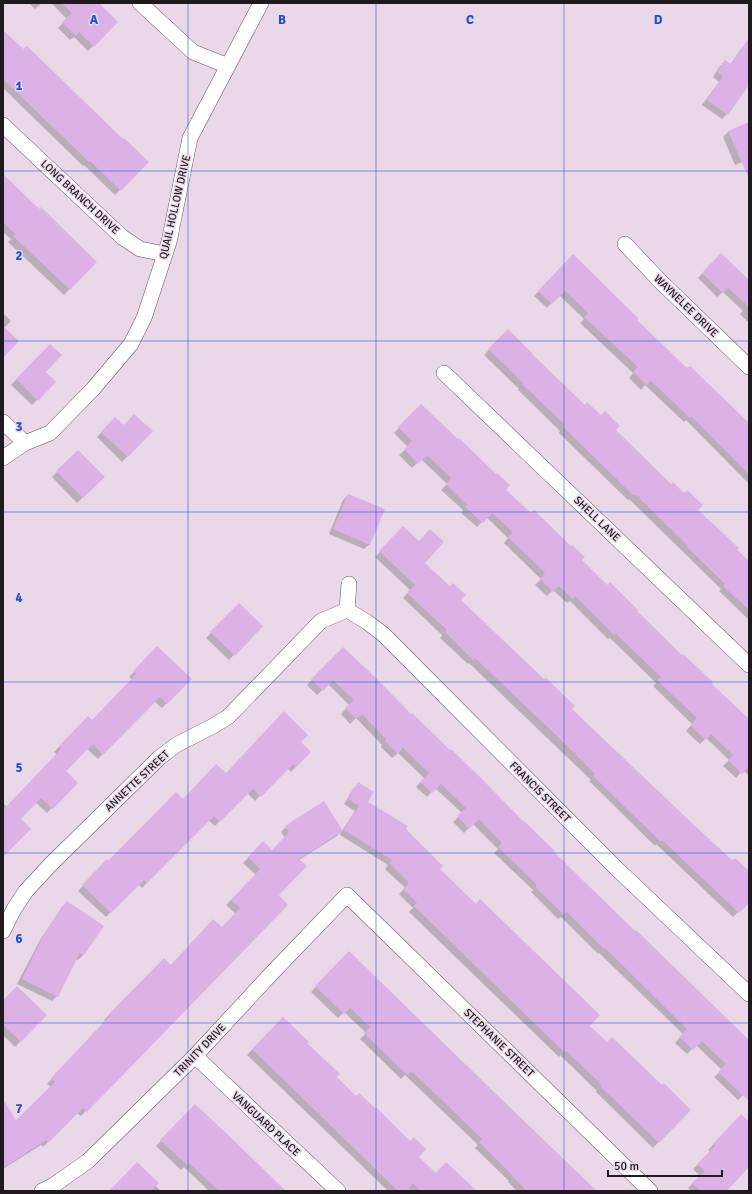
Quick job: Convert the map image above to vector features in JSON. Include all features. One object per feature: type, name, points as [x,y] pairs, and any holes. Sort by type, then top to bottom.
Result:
[{"type":"street","points":[[140,3],[193,52],[228,66]]},
{"type":"street","name":"QUAIL HOLLOW DRIVE","points":[[3,458],[25,443],[50,433],[93,389],[131,344],[144,318],[169,242],[190,138],[261,3]]},
{"type":"street","name":"LONG BRANCH DRIVE","points":[[3,125],[122,237],[140,249],[165,254]]},
{"type":"street","name":"WAYNELEE DRIVE","points":[[625,244],[660,281],[749,367]]},
{"type":"street","name":"SHELL LANE","points":[[444,373],[749,665]]},
{"type":"street","points":[[3,422],[25,443]]},
{"type":"street","points":[[348,610],[349,584]]},
{"type":"street","name":"ANNETTE STREET","points":[[3,931],[14,909],[26,891],[51,864],[158,758],[176,744],[228,717],[321,621],[348,610]]},
{"type":"street","name":"FRANCIS STREET","points":[[348,610],[383,634],[616,868],[749,994]]},
{"type":"street","name":"TRINITY DRIVE","points":[[52,1189],[88,1161],[195,1056],[271,974],[348,895]]},
{"type":"street","name":"STEPHANIE STREET","points":[[348,895],[650,1191]]},
{"type":"street","name":"VANGUARD PLACE","points":[[195,1056],[338,1191]]},
{"type":"building","points":[[61,3],[99,3],[118,22],[94,47],[79,32],[76,36],[62,22],[72,13]]},
{"type":"building","points":[[3,30],[23,49],[27,46],[123,139],[124,138],[149,162],[121,191],[3,79]]},
{"type":"building","points":[[749,38],[749,85],[728,115],[707,100],[723,76],[717,72],[725,60],[731,64]]},
{"type":"building","points":[[749,122],[749,179],[728,131]]},
{"type":"building","points":[[3,174],[39,209],[41,207],[97,262],[70,290],[13,236],[15,234],[3,222]]},
{"type":"building","points":[[721,253],[749,280],[749,307],[728,288],[723,293],[702,273]]},
{"type":"building","points":[[573,254],[639,319],[637,320],[687,368],[690,366],[749,423],[749,474],[691,416],[690,418],[651,381],[647,385],[633,372],[638,367],[584,317],[588,313],[565,291],[552,304],[538,291]]},
{"type":"building","points":[[3,326],[19,341],[3,358]]},
{"type":"building","points":[[508,329],[585,405],[587,402],[601,415],[605,411],[620,426],[616,430],[671,484],[673,482],[684,493],[687,490],[703,505],[698,510],[739,548],[737,550],[749,561],[749,610],[723,586],[725,584],[686,546],[687,545],[563,427],[565,425],[488,349]]},
{"type":"building","points":[[50,344],[62,355],[46,372],[56,382],[38,401],[16,379]]},
{"type":"building","points":[[421,404],[496,474],[497,473],[510,485],[506,490],[531,513],[534,510],[571,546],[572,545],[585,557],[582,560],[607,585],[610,582],[638,610],[637,611],[682,655],[683,654],[713,682],[712,684],[749,719],[749,766],[742,774],[728,760],[733,755],[711,734],[706,740],[690,725],[697,718],[657,680],[661,677],[615,633],[614,635],[575,596],[573,599],[559,586],[553,592],[540,579],[545,573],[508,537],[513,532],[492,513],[483,523],[465,507],[467,505],[446,484],[451,478],[427,455],[418,464],[404,449],[412,441],[398,427]]},
{"type":"building","points":[[134,414],[153,431],[128,457],[101,432],[115,417],[124,425]]},
{"type":"building","points":[[78,450],[105,477],[83,498],[56,471]]},
{"type":"building","points":[[348,494],[385,509],[370,545],[333,529]]},
{"type":"building","points":[[403,526],[419,541],[430,529],[444,542],[425,563],[450,586],[453,583],[466,595],[461,600],[544,679],[546,678],[575,706],[572,709],[732,860],[735,858],[749,871],[749,903],[739,913],[662,840],[661,842],[593,776],[595,774],[560,739],[475,658],[473,660],[445,632],[447,630],[407,593],[415,585],[379,551]]},
{"type":"building","points":[[239,603],[263,626],[235,656],[210,632]]},
{"type":"building","points":[[157,646],[192,679],[167,704],[160,697],[103,755],[93,744],[66,771],[78,783],[53,809],[41,798],[21,819],[31,829],[3,857],[3,810],[61,749],[59,746],[88,716],[92,720],[136,674],[133,671]]},
{"type":"building","points":[[343,647],[411,714],[412,713],[480,777],[555,851],[554,852],[749,1040],[749,1101],[718,1072],[726,1064],[702,1041],[693,1050],[679,1037],[687,1029],[567,912],[564,915],[535,887],[537,885],[498,847],[502,843],[479,819],[469,829],[457,816],[466,808],[441,784],[432,793],[420,782],[429,773],[403,748],[398,754],[362,714],[356,719],[345,708],[354,700],[333,680],[323,691],[311,679]]},
{"type":"building","points":[[284,711],[308,735],[301,742],[311,752],[296,767],[293,764],[261,797],[253,789],[220,822],[214,816],[147,883],[144,880],[111,913],[82,885],[107,859],[108,861],[176,792],[183,799],[216,764],[226,773]]},
{"type":"building","points":[[358,782],[374,792],[368,802],[408,826],[406,829],[443,866],[440,869],[476,904],[480,899],[600,1015],[590,1026],[607,1042],[612,1037],[662,1085],[664,1083],[691,1110],[659,1143],[600,1086],[602,1085],[566,1051],[564,1052],[414,906],[417,903],[403,889],[409,883],[389,863],[392,860],[344,830],[359,806],[348,799]]},
{"type":"building","points":[[324,801],[343,831],[299,859],[307,866],[279,895],[288,905],[87,1112],[83,1108],[49,1142],[46,1140],[3,1168],[3,1099],[16,1120],[55,1082],[51,1078],[110,1016],[109,1014],[164,958],[171,965],[213,919],[222,927],[240,908],[231,900],[260,869],[248,857],[263,841],[272,850],[289,832],[285,826]]},
{"type":"building","points":[[67,901],[104,926],[84,955],[80,953],[58,997],[22,979],[44,934]]},
{"type":"building","points":[[349,951],[597,1191],[527,1191],[479,1142],[482,1139],[443,1101],[411,1071],[407,1075],[378,1047],[364,1033],[370,1027],[350,1008],[344,1014],[315,986]]},
{"type":"building","points":[[17,986],[47,1015],[21,1042],[3,1025],[3,1000]]},
{"type":"building","points":[[283,1017],[309,1042],[307,1043],[340,1074],[337,1077],[356,1096],[359,1093],[376,1109],[377,1108],[410,1141],[414,1137],[426,1149],[419,1157],[436,1173],[446,1162],[477,1191],[421,1191],[413,1183],[406,1191],[398,1191],[252,1049]]},
{"type":"building","points":[[195,1104],[286,1191],[219,1191],[189,1163],[187,1165],[160,1140]]},
{"type":"building","points":[[741,1114],[749,1122],[749,1167],[727,1191],[701,1191],[692,1183],[705,1171],[697,1164],[715,1146],[713,1144]]},
{"type":"building","points":[[137,1162],[159,1183],[151,1191],[109,1191]]}]
